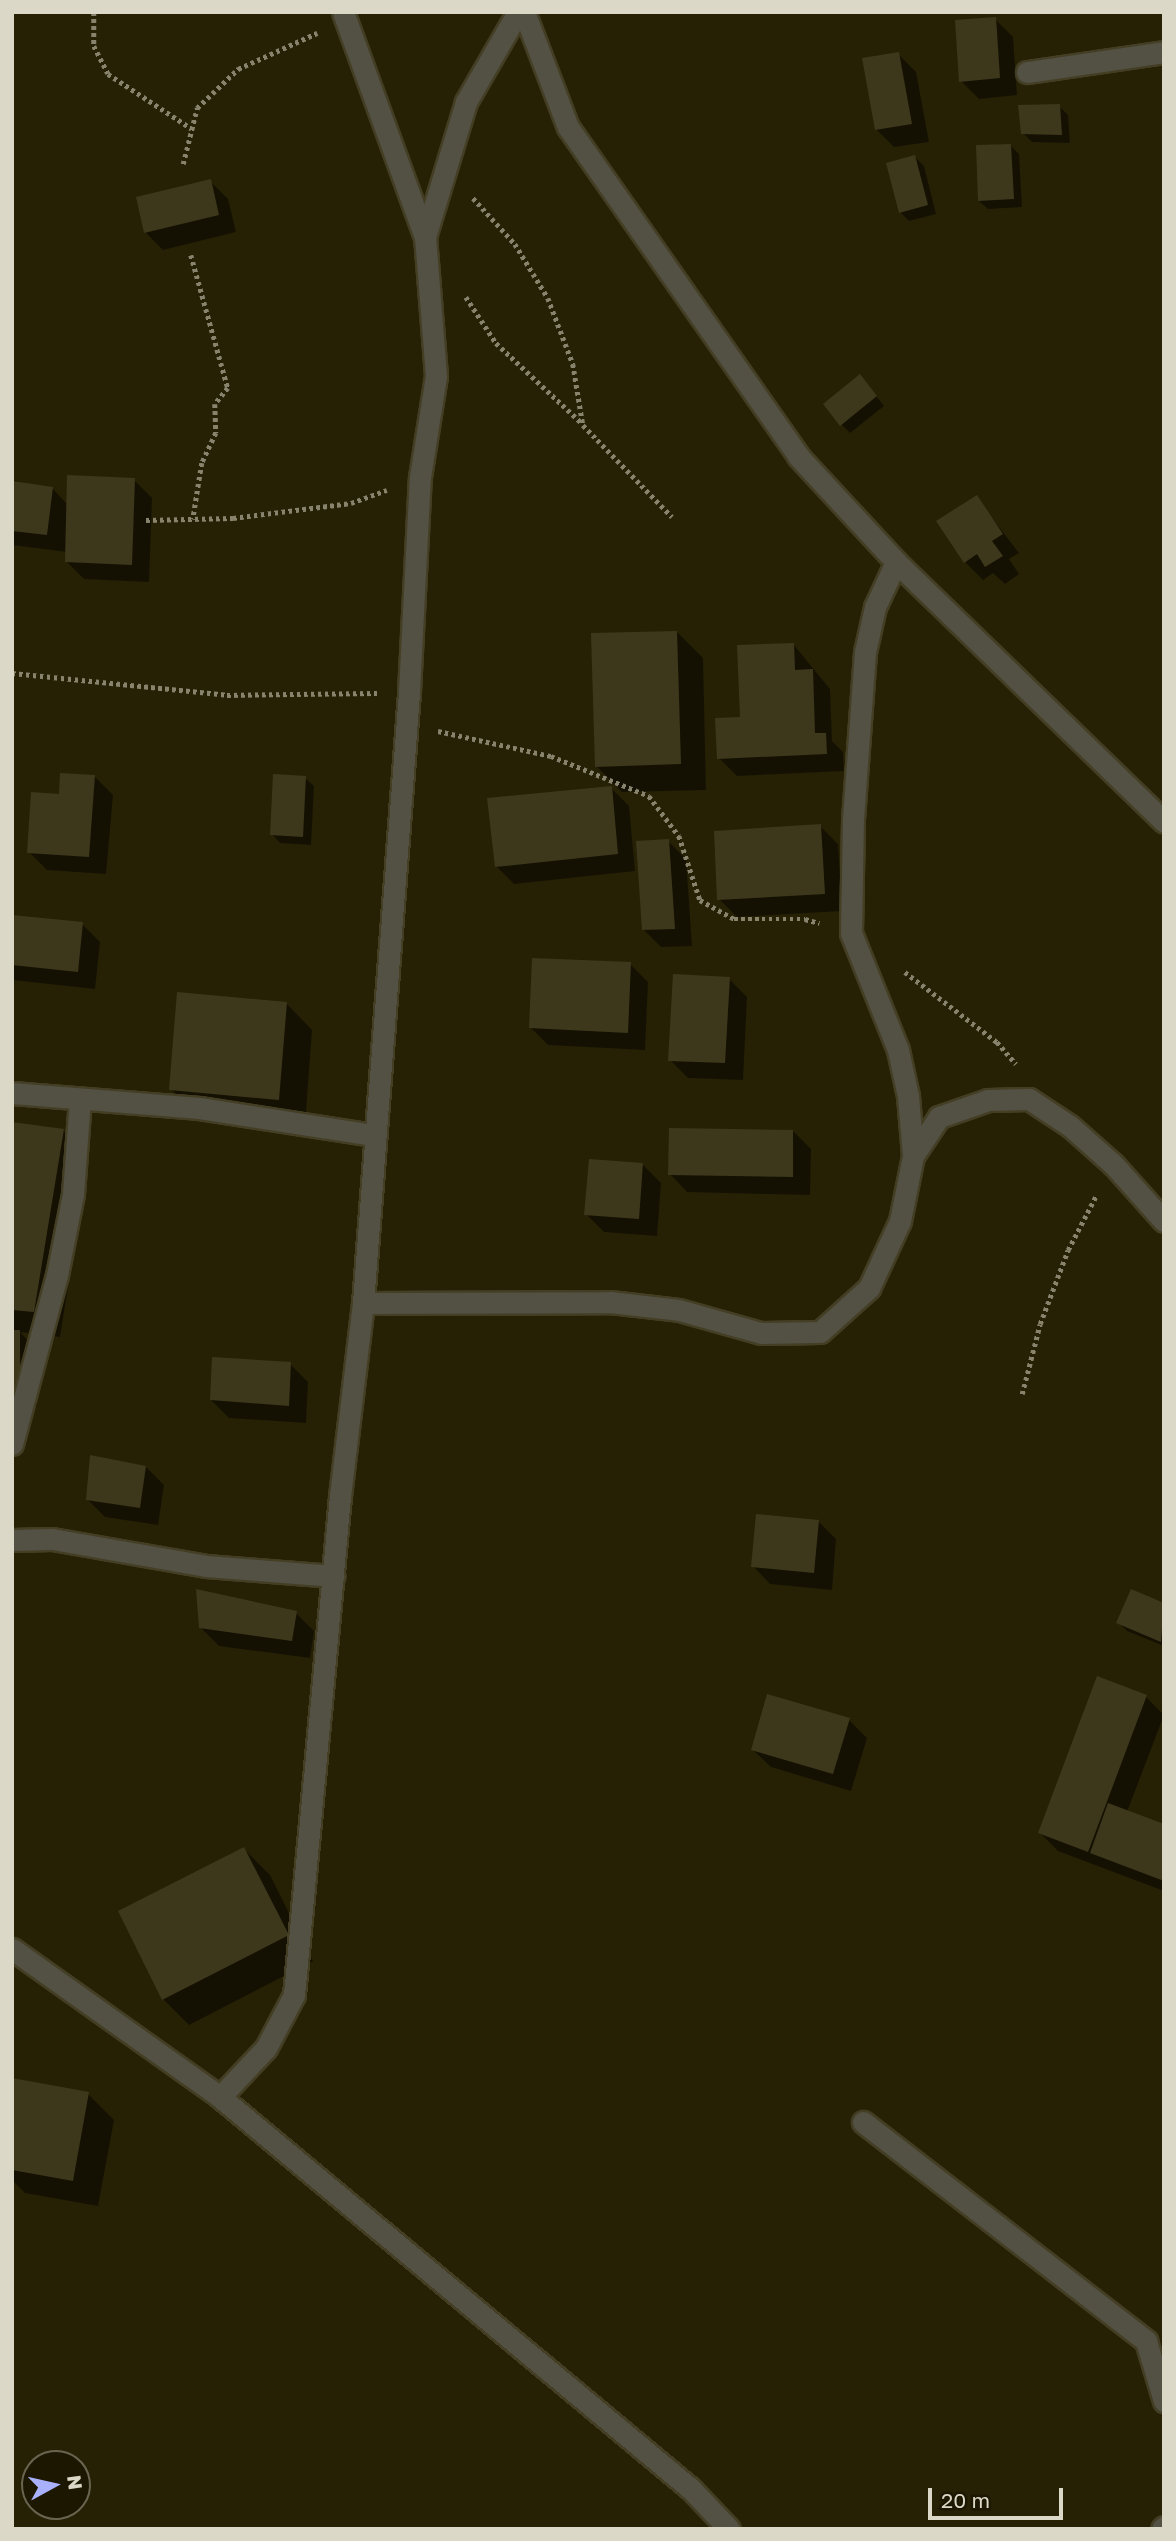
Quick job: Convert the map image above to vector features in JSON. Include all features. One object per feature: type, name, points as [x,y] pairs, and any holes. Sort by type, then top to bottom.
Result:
[{"type":"street","points":[[425,237],[467,102],[518,12]]},
{"type":"street","points":[[524,12],[551,88],[582,148],[798,456],[895,562],[1164,822]]},
{"type":"street","points":[[220,2097],[266,2048],[294,1996],[363,1303],[407,724],[420,477],[436,376],[425,237],[344,16]]},
{"type":"street","points":[[1027,72],[1164,52]]},
{"type":"street","points":[[363,1303],[610,1302],[679,1310],[761,1333],[820,1332],[869,1288],[900,1220],[913,1156],[908,1096],[898,1050],[851,933],[855,787],[865,652],[875,607],[895,562]]},
{"type":"street","points":[[12,1093],[200,1108],[374,1135]]},
{"type":"street","points":[[12,1444],[57,1275],[73,1194],[80,1099]]},
{"type":"street","points":[[913,1156],[939,1117],[988,1100],[1029,1099],[1070,1126],[1113,1164],[1164,1221]]},
{"type":"street","points":[[12,1540],[52,1539],[206,1566],[334,1576]]},
{"type":"street","points":[[12,1949],[220,2097],[691,2488],[729,2529]]},
{"type":"street","points":[[863,2122],[1146,2341],[1164,2401]]},
{"type":"path","points":[[94,12],[94,46],[108,74],[192,129]]},
{"type":"path","points":[[183,164],[197,107],[238,69],[344,16]]},
{"type":"path","points":[[446,170],[515,244],[548,298],[573,364],[583,425]]},
{"type":"path","points":[[191,255],[228,388],[215,404],[216,433],[202,463],[193,519]]},
{"type":"path","points":[[461,290],[496,343],[583,425],[672,517]]},
{"type":"path","points":[[146,520],[193,519],[351,503],[420,477]]},
{"type":"path","points":[[12,673],[228,695],[409,692]]},
{"type":"path","points":[[407,724],[551,756],[649,796],[679,836],[700,900],[734,919],[805,919],[851,933]]},
{"type":"path","points":[[895,966],[997,1042],[1024,1073]]},
{"type":"path","points":[[1022,1394],[1040,1324],[1068,1250],[1113,1164]]},
{"type":"building","points":[[996,17],[1000,78],[959,82],[955,20]]},
{"type":"building","points":[[899,52],[912,124],[875,130],[862,58]]},
{"type":"building","points":[[1060,104],[1062,135],[1021,134],[1018,105]]},
{"type":"building","points":[[1011,144],[1014,199],[978,201],[976,145]]},
{"type":"building","points":[[915,155],[928,205],[899,213],[886,163]]},
{"type":"building","points":[[211,179],[219,215],[144,233],[136,197]]},
{"type":"building","points":[[860,374],[877,396],[840,426],[823,404]]},
{"type":"building","points":[[67,475],[135,478],[132,565],[65,562]]},
{"type":"building","points":[[12,481],[53,487],[47,535],[12,531]]},
{"type":"building","points":[[977,495],[1003,534],[992,541],[1003,556],[985,567],[977,554],[964,563],[936,521]]},
{"type":"building","points":[[677,631],[681,764],[595,767],[591,633]]},
{"type":"building","points":[[794,643],[795,670],[813,669],[815,733],[826,733],[827,754],[717,759],[715,718],[740,717],[737,645]]},
{"type":"building","points":[[60,773],[95,775],[89,857],[27,853],[31,792],[59,794]]},
{"type":"building","points":[[273,774],[306,776],[303,837],[270,835]]},
{"type":"building","points":[[612,786],[618,854],[495,867],[487,798]]},
{"type":"building","points":[[821,824],[825,894],[717,900],[714,831]]},
{"type":"building","points":[[669,839],[675,929],[642,930],[636,841]]},
{"type":"building","points":[[12,915],[83,922],[78,972],[12,965]]},
{"type":"building","points":[[532,958],[631,962],[628,1033],[529,1028]]},
{"type":"building","points":[[673,974],[730,977],[725,1063],[668,1061]]},
{"type":"building","points":[[177,992],[287,1002],[279,1100],[169,1090]]},
{"type":"building","points":[[12,1122],[64,1129],[34,1312],[12,1310]]},
{"type":"building","points":[[669,1128],[793,1130],[793,1177],[668,1175]]},
{"type":"building","points":[[589,1159],[643,1163],[639,1219],[584,1215]]},
{"type":"building","points":[[12,1330],[20,1330],[20,1389],[12,1389]]},
{"type":"building","points":[[212,1357],[291,1362],[289,1406],[210,1400]]},
{"type":"building","points":[[90,1455],[146,1466],[140,1508],[86,1500]]},
{"type":"building","points":[[756,1514],[819,1520],[814,1573],[751,1567]]},
{"type":"building","points":[[196,1589],[297,1611],[292,1641],[199,1628]]},
{"type":"building","points":[[1131,1589],[1164,1603],[1161,1642],[1116,1623]]},
{"type":"building","points":[[1097,1676],[1147,1695],[1088,1852],[1038,1833]]},
{"type":"building","points":[[767,1694],[850,1718],[833,1774],[751,1750]]},
{"type":"building","points":[[1108,1803],[1164,1824],[1164,1881],[1090,1853]]},
{"type":"building","points":[[244,1847],[289,1935],[162,2000],[118,1911]]},
{"type":"building","points":[[12,2078],[89,2092],[73,2181],[12,2170]]}]
